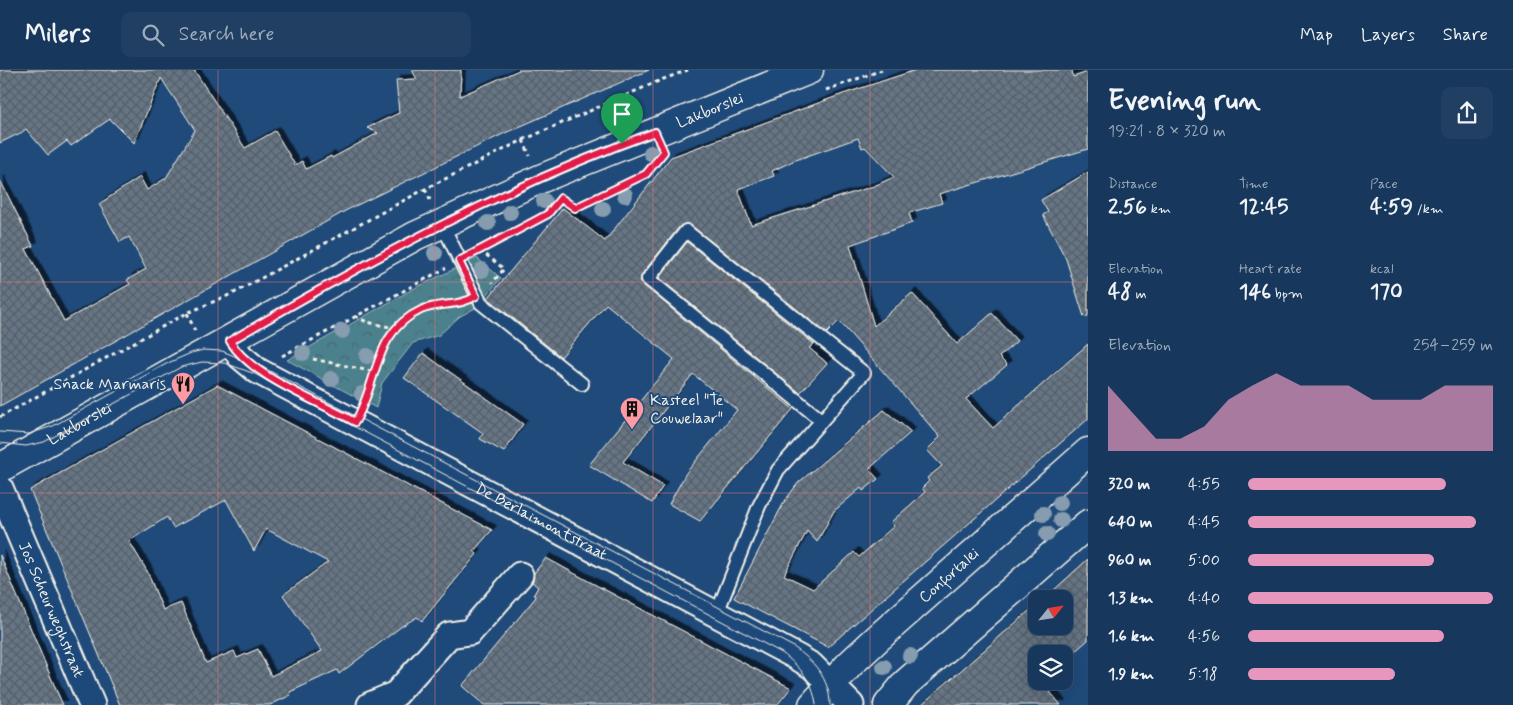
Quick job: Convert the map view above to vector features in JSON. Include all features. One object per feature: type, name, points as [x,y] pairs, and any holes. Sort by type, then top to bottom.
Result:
[{"type":"street","name":"Lakborslei","points":[[0,468],[230,341],[335,280],[442,224],[622,144],[817,80]]},
{"type":"street","name":"De Berlaimontstraat","points":[[230,341],[240,356],[258,371],[716,613],[812,666],[851,705]]},
{"type":"street","name":"Confortalei","points":[[813,705],[878,638],[1088,452]]},
{"type":"street","name":"Jos Scheurweghstraat","points":[[0,488],[92,705]]},
{"type":"street","points":[[888,705],[906,683],[1088,524]]},
{"type":"street","points":[[370,705],[401,699],[449,635],[470,632],[520,575]]},
{"type":"lane","points":[[442,224],[481,303],[582,384]]},
{"type":"lane","points":[[716,613],[768,487],[778,470],[864,373],[686,231],[648,279],[821,420]]},
{"type":"path","points":[[0,417],[187,313],[234,293],[425,189],[523,140],[688,70]]},
{"type":"path","points":[[817,80],[882,70]]},
{"type":"path","points":[[258,371],[355,316],[548,214],[561,198],[575,208],[646,174],[664,152],[655,156]]},
{"type":"path","points":[[355,422],[365,403],[380,354],[394,328],[408,317],[437,304],[464,302],[484,292],[504,269],[480,250]]},
{"type":"path","points":[[355,316],[367,322],[394,328]]},
{"type":"path","points":[[313,359],[375,372]]},
{"type":"green space","points":[[477,258],[501,278],[477,307],[459,317],[439,335],[413,343],[382,383],[376,408],[287,360],[411,290]]},
{"type":"building","points":[[0,70],[194,70],[245,148],[275,131],[295,165],[302,161],[306,169],[331,156],[332,158],[378,133],[367,128],[399,113],[396,80],[417,79],[412,70],[461,70],[460,96],[519,70],[649,70],[505,133],[347,210],[0,406],[0,180],[33,246],[26,249],[64,321],[130,284],[127,280],[146,269],[129,237],[120,242],[99,204],[140,177],[147,190],[166,178],[195,130],[161,78],[134,143],[110,119],[71,146],[67,141],[48,155],[26,129],[17,136],[0,143]]},
{"type":"building","points":[[916,70],[1072,70],[1073,77],[1088,72],[1088,149],[939,194],[942,203],[909,213],[912,223],[850,245],[874,326],[912,293],[957,344],[992,313],[1017,341],[999,357],[1007,365],[966,399],[993,428],[1088,344],[1088,419],[828,647],[734,598],[784,502],[798,483],[884,410],[911,432],[869,469],[878,479],[863,491],[861,488],[834,511],[817,542],[807,531],[784,575],[813,589],[854,552],[859,557],[894,526],[891,522],[925,492],[922,488],[929,481],[927,478],[942,466],[927,450],[940,437],[839,321],[827,333],[688,223],[680,226],[642,274],[640,281],[643,285],[793,409],[700,521],[669,504],[686,473],[737,410],[693,374],[623,462],[663,486],[652,503],[589,465],[674,359],[606,304],[561,357],[488,298],[563,208],[605,241],[671,157],[843,94]],"holes":[[[858,138],[862,148],[865,147],[894,177],[874,186],[751,225],[738,189],[774,176],[772,171],[793,161]]]},
{"type":"building","points":[[1088,172],[1088,316],[1084,317],[1066,259],[1043,215],[1048,212],[1041,200]]},
{"type":"building","points":[[687,242],[814,344],[809,348],[827,363],[800,393],[659,278]]},
{"type":"building","points":[[423,353],[523,424],[504,452],[480,439],[483,433],[404,378]]},
{"type":"building","points":[[217,385],[492,530],[474,551],[477,554],[422,621],[417,617],[402,626],[339,674],[337,670],[290,692],[291,695],[270,705],[120,705],[30,490]],"holes":[[[226,500],[254,551],[266,529],[328,562],[283,595],[322,651],[271,676],[258,649],[237,658],[234,651],[206,663],[181,603],[163,610],[147,571],[129,541],[167,517],[173,528]]]},
{"type":"building","points":[[0,555],[57,692],[63,705],[0,705]]},
{"type":"building","points":[[546,558],[791,688],[777,705],[484,705],[462,686],[536,597],[534,594],[538,587],[532,582],[534,573]]},
{"type":"building","points":[[1088,559],[1088,640],[1073,653],[1073,645],[1028,645],[1028,690],[1048,690],[1061,705],[921,705],[1028,612],[1028,635],[1073,635],[1073,590],[1054,590]]},
{"type":"tram line","points":[[0,432],[29,434],[53,426],[168,363],[203,350],[222,351],[262,367],[792,646],[807,657],[824,678],[830,705]]},
{"type":"tram line","points":[[0,443],[26,446],[44,442],[181,367],[202,362],[225,363],[255,374],[782,653],[805,675],[812,689],[816,705]]},
{"type":"place","name":"Snack Marmaris","points":[[183,405]]},
{"type":"place","name":"Kasteel \"Te Couwelaar\"","points":[[632,430]]},
{"type":"route","points":[[655,132],[664,152],[646,174],[575,208],[561,198],[548,214],[459,261],[476,296],[464,302],[437,304],[421,310],[394,328],[386,339],[365,403],[355,422],[258,371],[240,356],[230,341],[415,236],[622,144],[655,132]]}]
